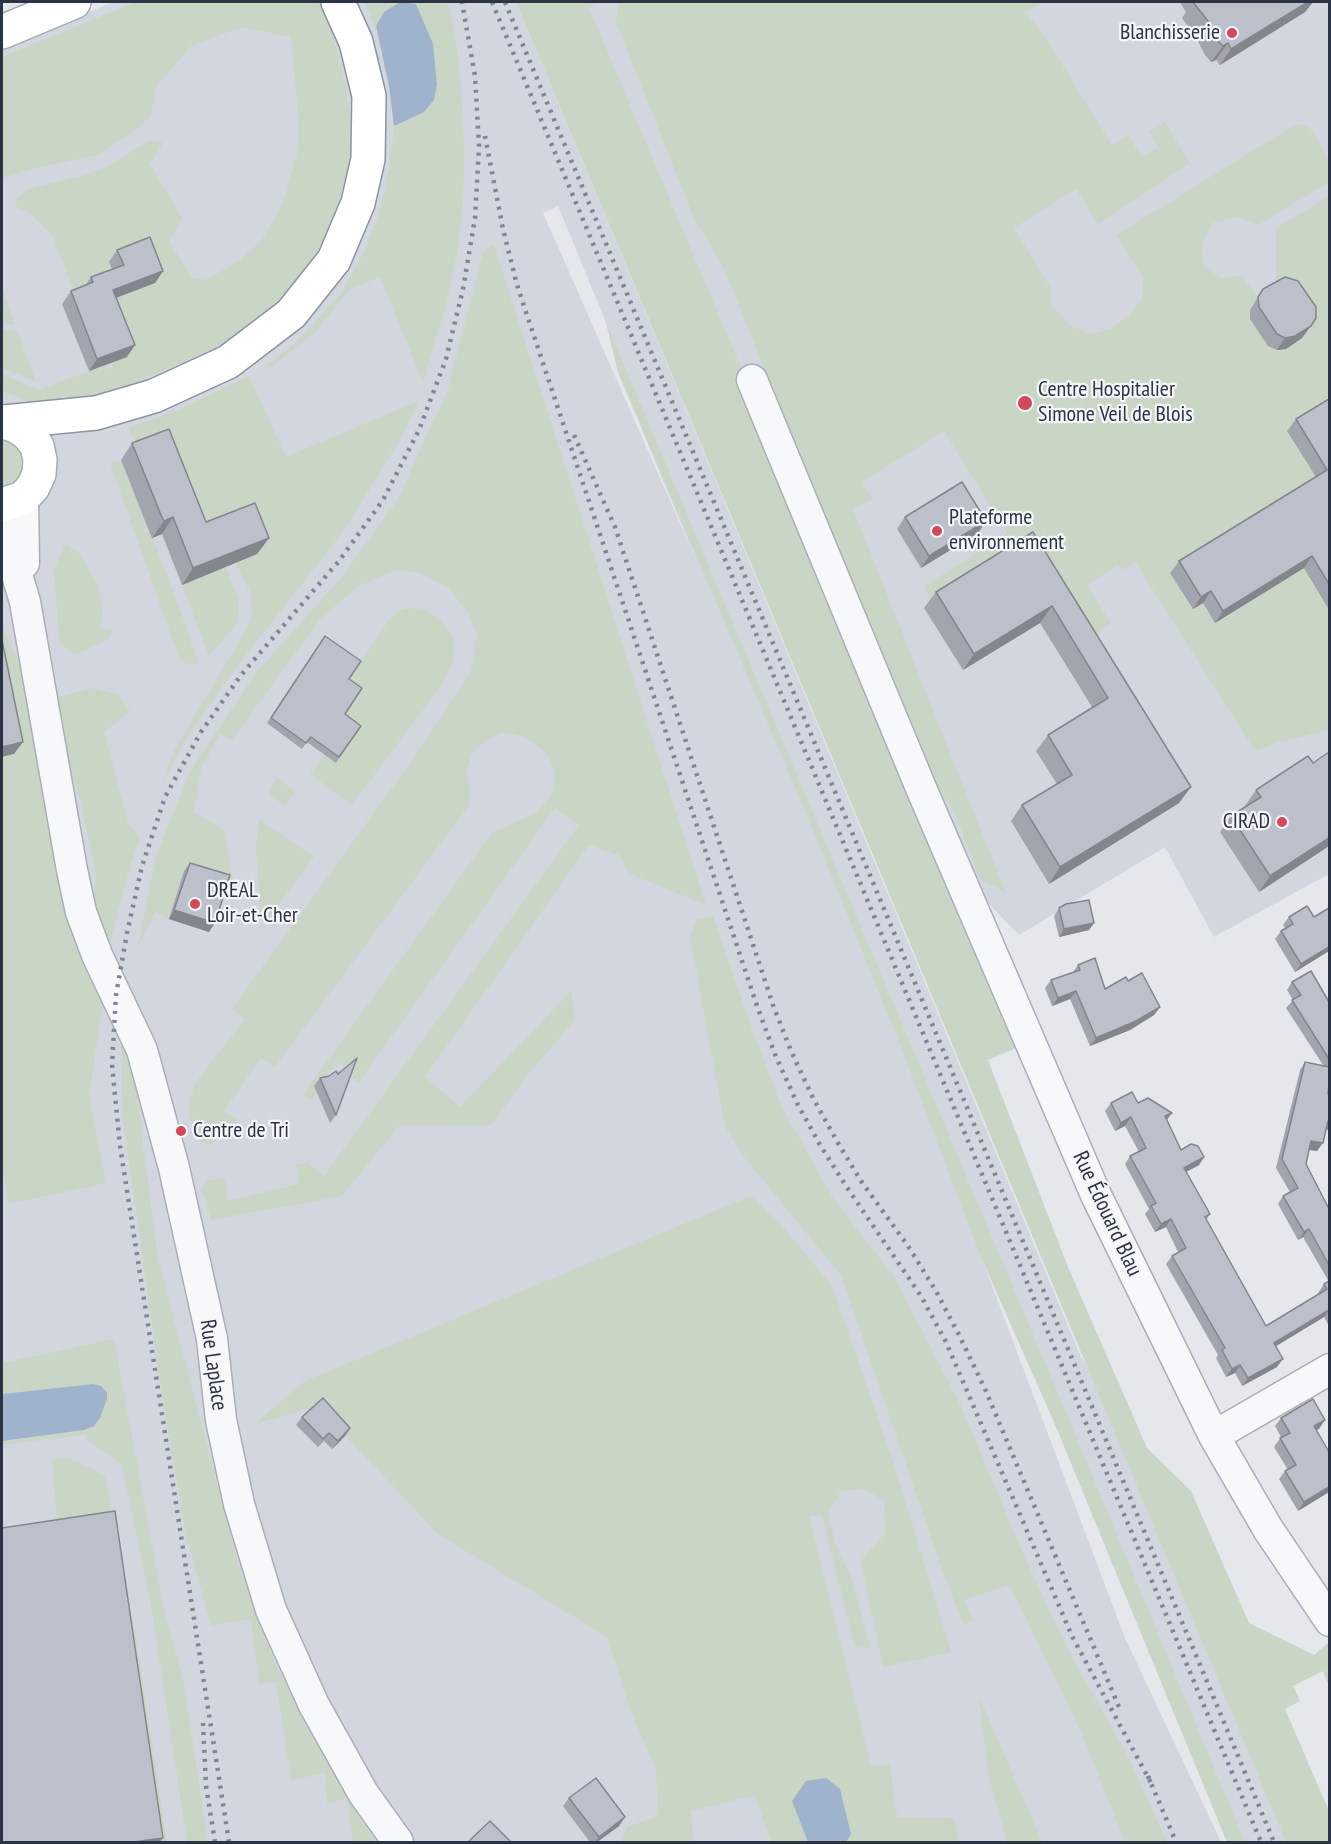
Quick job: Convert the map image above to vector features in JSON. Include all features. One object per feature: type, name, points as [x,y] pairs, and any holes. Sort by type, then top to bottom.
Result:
[{"type":"main road","points":[[2,32],[74,2]]},
{"type":"main road","points":[[3,422],[96,413],[153,396],[228,362],[291,314],[334,260],[358,203],[368,159],[369,96],[356,42],[338,2]]},
{"type":"main road","points":[[3,422],[16,426],[28,434],[37,446],[40,460],[39,474],[33,487],[12,502]]},
{"type":"street","name":"Rue Édouard Blau","points":[[752,380],[921,788],[1096,1194],[1214,1436],[1268,1529],[1329,1621]]},
{"type":"street","points":[[12,502],[25,602]]},
{"type":"street","points":[[2,529],[25,602]]},
{"type":"street","name":"Rue Laplace","points":[[25,602],[81,912],[97,955],[135,1031],[151,1081],[174,1168],[212,1339],[221,1420],[239,1504],[272,1610],[314,1704],[363,1793],[398,1842]]},
{"type":"street","points":[[1214,1436],[1329,1369]]},
{"type":"shaded area","points":[[113,2],[516,2],[1081,1357],[1147,1448],[1326,1842],[1227,1842],[1057,1429],[983,1262],[1125,1638],[1221,1842],[2,1842],[2,49]],"holes":[[[558,206],[606,322],[618,372],[697,562],[543,213]]]},
{"type":"shaded area","name":"Centre Hospitalier Simone Veil de Blois","points":[[548,2],[1329,2],[1329,874],[1214,937],[1165,847],[1019,935],[894,805]]},
{"type":"green space","points":[[136,2],[319,2],[333,36],[345,81],[352,127],[348,167],[337,210],[320,247],[299,277],[275,304],[249,326],[217,347],[128,386],[126,396],[53,410],[36,407],[2,391],[2,374],[39,390],[105,365],[107,369],[113,368],[112,363],[126,357],[99,289],[117,282],[122,296],[155,283],[141,249],[109,262],[115,277],[82,289],[85,295],[76,298],[53,236],[31,214],[17,207],[15,204],[18,198],[28,189],[85,175],[109,166],[150,140],[163,143],[150,164],[182,218],[169,242],[193,278],[207,280],[241,259],[261,241],[277,215],[287,190],[298,150],[298,114],[291,37],[242,27],[191,46],[156,87],[151,115],[136,130],[98,155],[31,169],[2,178],[2,57]]},
{"type":"green space","points":[[365,2],[448,2],[455,34],[463,107],[463,206],[457,254],[446,304],[423,382],[380,277],[350,289],[315,333],[272,366],[263,368],[290,348],[340,295],[363,254],[379,214],[389,170],[394,126],[389,86],[377,33]]},
{"type":"green space","points":[[516,2],[596,2],[589,8],[742,370],[971,942],[1016,1048],[988,1060],[1068,1267],[1147,1448],[1191,1491],[1249,1623],[1314,1655],[1328,1643],[1329,1686],[1323,1671],[1293,1686],[1300,1701],[1285,1709],[1329,1811],[1329,1842],[1286,1842]]},
{"type":"green space","points":[[620,2],[1042,2],[1025,12],[1042,32],[1112,145],[1128,135],[1142,157],[1158,147],[1149,132],[1165,122],[1190,163],[1098,224],[1076,189],[1014,228],[1052,290],[1049,303],[1071,326],[1090,334],[1111,329],[1129,315],[1143,298],[1143,277],[1116,235],[1293,126],[1301,124],[1310,128],[1329,160],[1329,182],[1258,225],[1238,217],[1214,222],[1202,242],[1203,266],[1221,278],[1242,276],[1259,298],[1250,310],[1250,319],[1268,346],[1276,289],[1276,228],[1329,196],[1329,405],[1319,482],[1203,603],[1215,622],[1329,552],[1329,583],[1318,590],[1329,610],[1329,730],[1278,742],[1255,751],[1135,562],[1122,570],[1118,564],[1087,586],[1111,623],[1089,639],[1030,543],[931,604],[925,586],[1007,533],[944,431],[862,482],[873,499],[853,509],[1006,893],[979,878],[956,814],[932,780],[810,497],[761,360],[725,271],[693,216],[616,22]]},
{"type":"green space","points":[[494,245],[706,905],[630,874],[619,855],[589,845],[425,1077],[460,1107],[571,991],[575,1020],[530,1072],[491,1125],[399,1126],[342,1196],[211,1220],[200,1189],[208,1180],[225,1178],[228,1201],[299,1184],[295,1165],[308,1163],[324,1176],[579,825],[555,808],[358,1083],[340,1062],[314,1086],[317,1093],[311,1100],[303,1094],[492,833],[536,813],[552,794],[555,775],[550,759],[541,748],[524,737],[504,732],[485,741],[472,753],[466,772],[471,792],[468,807],[275,1067],[261,1058],[224,1111],[237,1120],[211,1145],[197,1139],[188,1108],[195,1083],[245,1019],[232,1009],[410,763],[471,672],[477,635],[469,614],[449,588],[417,572],[395,570],[357,587],[321,618],[232,740],[220,734],[201,768],[194,812],[224,830],[234,886],[184,871],[169,919],[155,912],[137,950],[156,856],[191,770],[255,674],[341,578],[398,499],[448,389],[483,251]]},
{"type":"green space","points":[[2,288],[15,325],[2,323]]},
{"type":"green space","points":[[606,322],[1245,1842],[1227,1842],[1057,1429],[977,1247],[899,1042],[810,823],[618,372]]},
{"type":"green space","points":[[2,329],[18,332],[36,382],[2,368]]},
{"type":"green space","points":[[249,376],[286,457],[418,401],[403,435],[343,532],[232,673],[185,741],[161,786],[175,749],[246,630],[252,613],[251,594],[236,563],[257,554],[186,542],[128,427],[171,413]]},
{"type":"green space","points":[[2,427],[17,433],[28,477],[2,497]]},
{"type":"green space","points":[[121,460],[147,527],[143,529],[145,533],[150,531],[198,664],[187,664],[179,658],[110,463]]},
{"type":"green space","points":[[66,544],[80,554],[96,581],[103,610],[100,629],[113,630],[107,640],[75,655],[59,642],[54,569]]},
{"type":"green space","points":[[226,567],[238,598],[239,613],[235,626],[209,656],[182,585]]},
{"type":"green space","points":[[418,608],[428,611],[441,621],[452,635],[455,648],[452,664],[441,686],[352,805],[310,774],[325,755],[336,763],[345,685],[391,617],[403,609]]},
{"type":"green space","points":[[2,627],[20,665],[72,925],[85,966],[103,1002],[89,1096],[106,1183],[9,1204],[2,1164],[2,758],[14,755],[2,694]]},
{"type":"green space","points":[[92,688],[119,695],[130,712],[104,732],[129,825],[140,837],[109,946],[92,903],[96,876],[82,806],[52,699]]},
{"type":"green space","points":[[277,777],[295,792],[285,807],[269,793]]},
{"type":"green space","points":[[259,819],[314,857],[270,917],[260,913],[256,847]]},
{"type":"green space","points":[[713,916],[782,1107],[833,1198],[895,1278],[960,1404],[1021,1549],[1069,1652],[1127,1754],[1167,1842],[1125,1842],[1082,1734],[1010,1585],[964,1600],[973,1620],[964,1626],[943,1572],[841,1275],[744,1157],[725,1127],[690,937],[697,919]]},
{"type":"green space","points":[[121,1029],[131,1052],[158,1259],[239,1567],[277,1668],[328,1764],[375,1842],[353,1842],[347,1798],[327,1804],[325,1773],[291,1780],[276,1681],[259,1684],[251,1619],[211,1626],[186,1534],[160,1384],[122,1111]]},
{"type":"green space","points":[[751,1196],[780,1223],[832,1286],[892,1458],[951,1652],[883,1667],[861,1561],[885,1533],[884,1501],[865,1489],[841,1491],[828,1513],[835,1543],[851,1577],[870,1648],[855,1647],[822,1515],[809,1517],[871,1766],[890,1765],[897,1817],[954,1818],[959,1842],[771,1842],[755,1795],[691,1811],[693,1842],[621,1842],[627,1827],[658,1816],[656,1770],[632,1714],[607,1637],[438,1534],[317,1406],[255,1424],[305,1381]]},
{"type":"green space","points":[[114,1339],[163,1605],[183,1679],[208,1842],[187,1842],[151,1605],[122,1465],[86,1439],[87,1434],[2,1445],[2,1441],[84,1430],[94,1426],[93,1384],[2,1394],[2,1363]]},
{"type":"green space","points":[[66,1458],[105,1476],[136,1640],[167,1842],[149,1842],[58,1534],[52,1460]]},
{"type":"green space","points":[[979,1696],[1042,1842],[1007,1842],[988,1774]]},
{"type":"water","points":[[400,2],[416,4],[433,44],[437,85],[434,100],[424,112],[394,126],[389,86],[376,26],[384,12]]},
{"type":"water","points":[[93,1384],[101,1386],[107,1392],[107,1399],[100,1418],[94,1426],[84,1430],[2,1441],[2,1394]]},
{"type":"water","points":[[826,1778],[840,1789],[851,1834],[846,1842],[808,1842],[792,1801],[806,1781]]},
{"type":"building","points":[[1193,2],[1308,2],[1231,49],[1228,43],[1223,46],[1216,39],[1208,21]]},
{"type":"building","points":[[150,237],[163,271],[113,290],[135,345],[97,359],[71,291],[93,282],[91,277],[124,265],[117,250]]},
{"type":"building","points":[[1285,277],[1298,281],[1316,307],[1316,318],[1311,326],[1295,336],[1285,338],[1277,334],[1259,307],[1258,297],[1263,289]]},
{"type":"building","points":[[1329,399],[1329,584],[1312,556],[1223,611],[1211,591],[1201,597],[1179,561],[1327,470],[1296,419]]},
{"type":"building","points":[[169,429],[206,522],[255,503],[269,538],[193,568],[173,517],[164,521],[161,515],[132,443]]},
{"type":"building","name":"Plateforme environnement","points":[[962,482],[986,521],[929,556],[905,517]]},
{"type":"building","points":[[1033,532],[1191,787],[1060,867],[1022,805],[1072,775],[1048,735],[1108,698],[1052,606],[974,654],[936,592]]},
{"type":"building","points":[[325,636],[361,661],[349,679],[362,688],[345,714],[361,726],[339,757],[311,737],[306,743],[271,718]]},
{"type":"building","points":[[2,640],[23,742],[2,747]]},
{"type":"building","name":"CIRAD","points":[[1329,752],[1329,838],[1270,876],[1231,816],[1261,797],[1256,790],[1308,756],[1313,763]]},
{"type":"building","name":"DREAL Loir-et-Cher","points":[[190,863],[230,875],[215,923],[174,910]]},
{"type":"building","points":[[1089,900],[1094,923],[1064,929],[1059,908],[1066,904]]},
{"type":"building","points":[[1307,906],[1314,917],[1329,908],[1329,947],[1301,964],[1281,931],[1293,924],[1289,917]]},
{"type":"building","points":[[1095,958],[1105,989],[1126,977],[1128,981],[1142,973],[1160,1007],[1136,1021],[1096,1038],[1076,991],[1058,998],[1051,980],[1080,970],[1078,965]]},
{"type":"building","points":[[1311,971],[1329,1002],[1329,1059],[1292,1000],[1301,995],[1292,982]]},
{"type":"building","points":[[357,1058],[336,1115],[320,1078],[336,1071],[338,1074]]},
{"type":"building","points":[[1305,1062],[1329,1067],[1329,1121],[1323,1143],[1311,1141],[1306,1164],[1329,1209],[1329,1265],[1309,1229],[1304,1232],[1283,1196],[1298,1188],[1282,1159]]},
{"type":"building","points":[[1132,1092],[1138,1103],[1148,1098],[1172,1113],[1165,1116],[1181,1150],[1191,1144],[1198,1146],[1204,1157],[1184,1168],[1210,1214],[1205,1217],[1266,1326],[1327,1289],[1324,1284],[1329,1281],[1329,1310],[1274,1343],[1283,1359],[1248,1378],[1240,1365],[1232,1369],[1222,1350],[1225,1348],[1172,1256],[1186,1248],[1171,1219],[1161,1224],[1151,1206],[1156,1203],[1130,1156],[1146,1148],[1131,1117],[1121,1123],[1111,1103]]},
{"type":"building","points":[[323,1398],[350,1428],[338,1441],[329,1433],[323,1439],[302,1417]]},
{"type":"building","points":[[1313,1399],[1325,1420],[1314,1426],[1329,1452],[1329,1487],[1304,1502],[1285,1471],[1296,1465],[1280,1438],[1290,1433],[1281,1418]]},
{"type":"building","points":[[115,1511],[163,1838],[134,1842],[2,1842],[2,1528]]},
{"type":"building","points":[[596,1778],[625,1817],[599,1837],[569,1798]]},
{"type":"building","points":[[490,1821],[511,1842],[468,1842]]},
{"type":"railway","points":[[229,1842],[120,1146],[112,1065],[116,995],[142,866],[165,797],[201,732],[241,675],[339,561],[383,500],[419,430],[446,359],[463,289],[475,218],[479,146],[475,76],[462,2]]},
{"type":"railway","points":[[492,2],[1261,1842]]},
{"type":"railway","points":[[505,2],[1274,1842]]},
{"type":"railway","points":[[485,136],[503,229],[517,285],[776,1057],[820,1145],[921,1296],[946,1342],[1072,1636],[1151,1783]]},
{"type":"railway","points":[[574,435],[615,527],[773,1005],[791,1051],[838,1143],[861,1181],[908,1246],[936,1291],[959,1335],[985,1389],[1119,1707]]},
{"type":"railway","points":[[203,1723],[206,1786],[215,1842]]},
{"type":"railway","points":[[1148,1776],[1176,1842]]},
{"type":"place","name":"Blanchisserie","points":[[1232,33]]},
{"type":"place","name":"Centre Hospitalier Simone Veil de Blois","points":[[1025,403]]},
{"type":"place","name":"Plateforme environnement","points":[[937,531]]},
{"type":"place","name":"CIRAD","points":[[1282,822]]},
{"type":"place","name":"DREAL Loir-et-Cher","points":[[195,904]]},
{"type":"place","name":"Centre de Tri","points":[[181,1131]]}]
